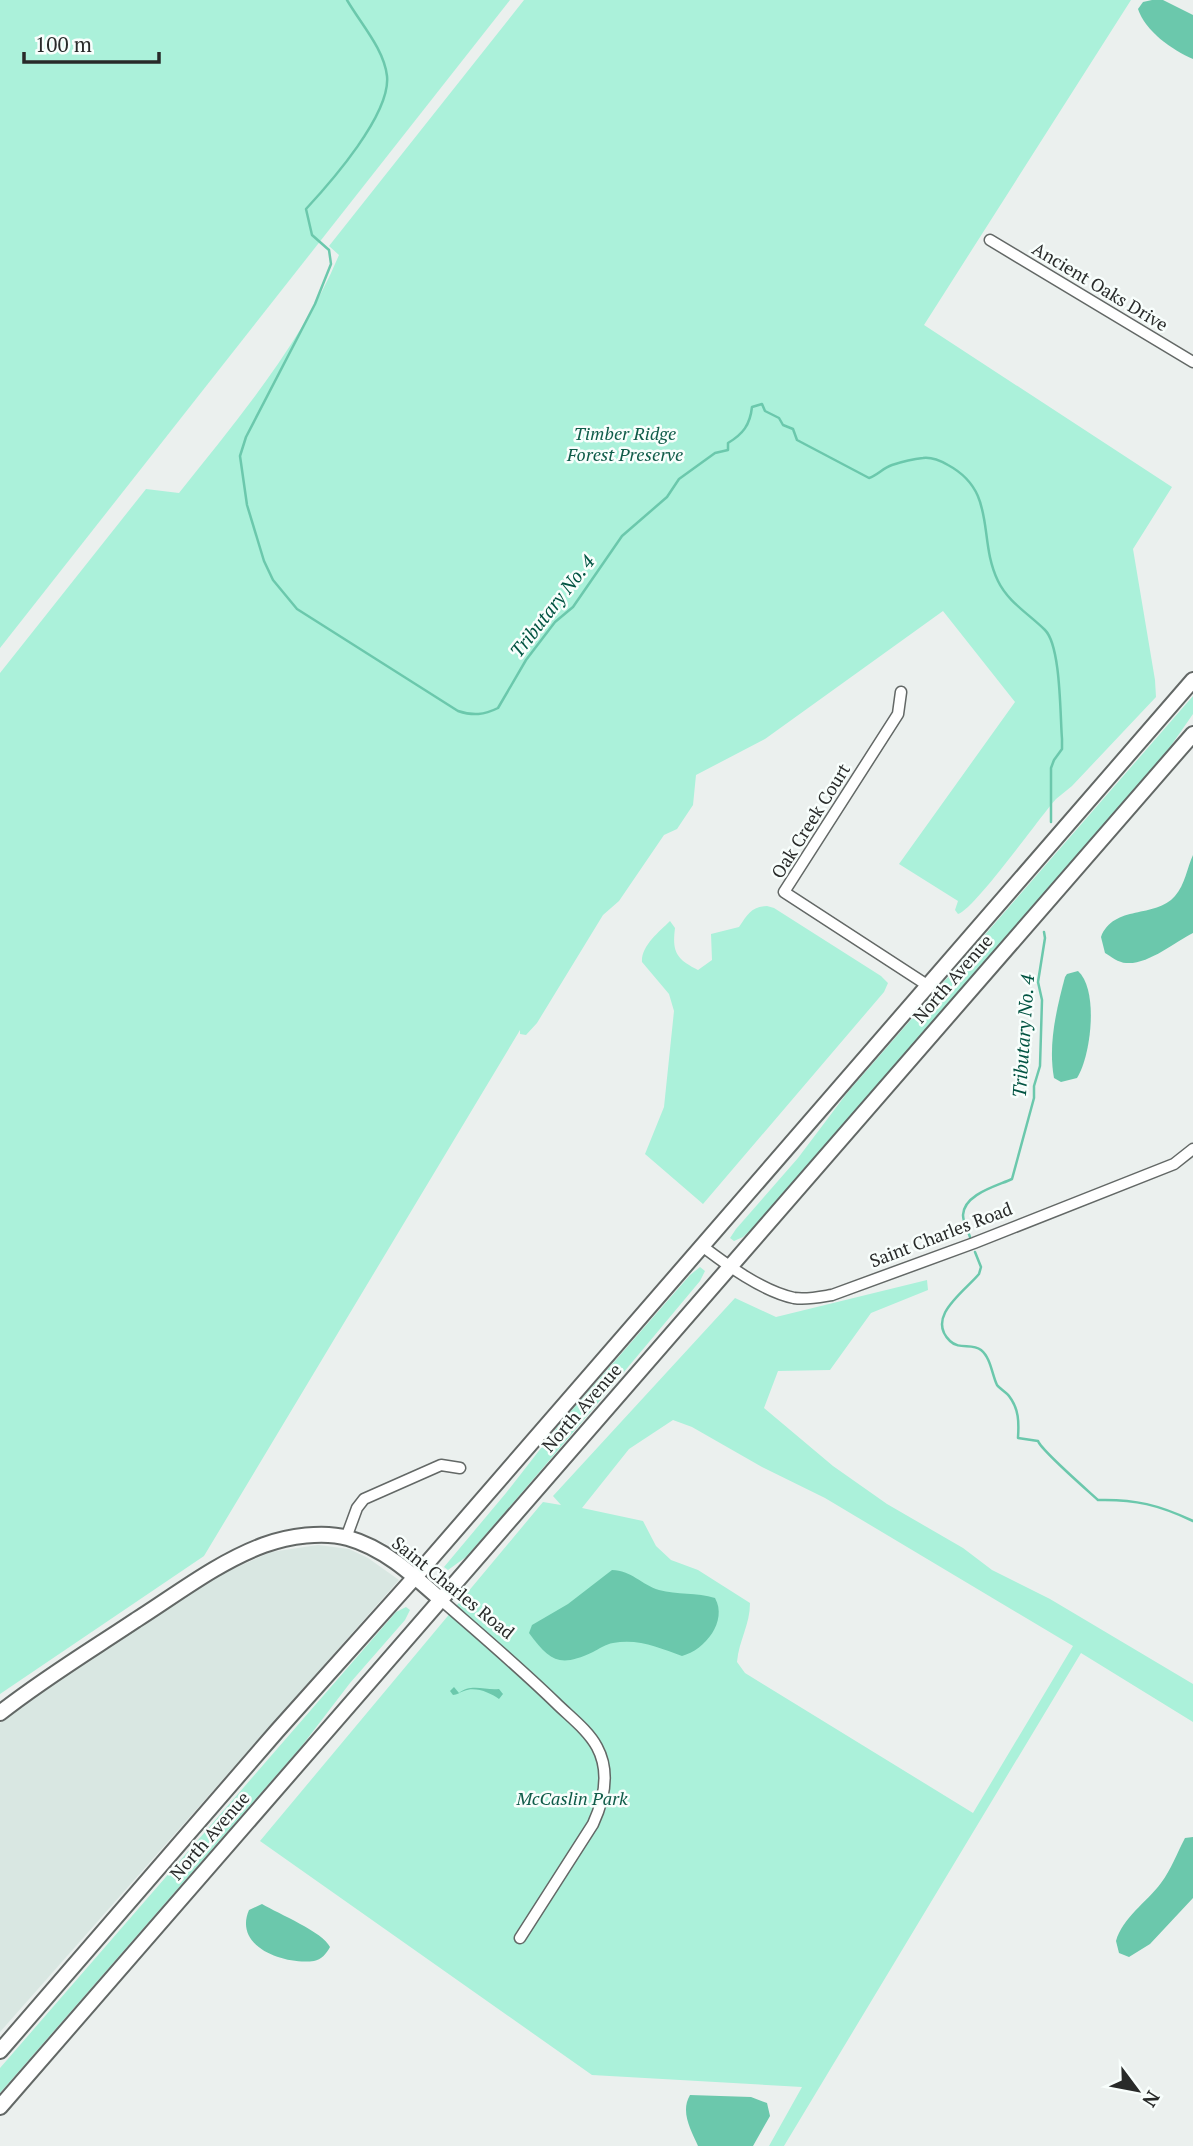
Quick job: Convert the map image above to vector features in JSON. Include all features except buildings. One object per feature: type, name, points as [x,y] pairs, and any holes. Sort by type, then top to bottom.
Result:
[{"type":"main road","name":"North Avenue","points":[[0,2051],[1193,680]]},
{"type":"main road","name":"North Avenue","points":[[0,2107],[1193,734]]},
{"type":"main road","name":"Saint Charles Road","points":[[0,1713],[174,1596],[247,1552],[279,1540],[298,1537],[346,1538],[383,1554],[415,1577],[440,1600]]},
{"type":"street","name":"Ancient Oaks Drive","points":[[990,240],[1193,362]]},
{"type":"street","name":"Oak Creek Court","points":[[901,692],[898,714],[784,892],[927,985]]},
{"type":"street","name":"Saint Charles Road","points":[[702,1246],[730,1267],[776,1292],[794,1298],[811,1299],[832,1295],[974,1243],[1174,1164],[1193,1149]]},
{"type":"street","points":[[346,1538],[357,1508],[364,1499],[441,1465],[460,1468]]},
{"type":"street","name":"Saint Charles Road","points":[[440,1600],[521,1669],[575,1721],[597,1747],[605,1776],[602,1803],[593,1824],[520,1938]]},
{"type":"shaded area","points":[[1163,0],[1193,15],[1193,59],[1168,45],[1147,25],[1138,9],[1143,2]]},
{"type":"shaded area","points":[[1193,855],[1193,933],[1152,957],[1134,963],[1120,962],[1105,953],[1101,937],[1107,927],[1125,916],[1167,903],[1181,887]]},
{"type":"shaded area","points":[[1078,971],[1085,980],[1089,993],[1089,1039],[1077,1078],[1061,1082],[1054,1078],[1052,1066],[1054,1028],[1065,977]]},
{"type":"shaded area","points":[[318,1545],[349,1549],[368,1558],[399,1580],[0,2032],[0,1723],[30,1699],[215,1577],[271,1552]]},
{"type":"shaded area","points":[[612,1570],[625,1572],[659,1590],[715,1598],[719,1616],[712,1633],[699,1648],[682,1656],[649,1645],[622,1642],[610,1644],[572,1660],[550,1656],[529,1633],[532,1625],[568,1604]]},
{"type":"shaded area","points":[[454,1687],[459,1693],[474,1688],[499,1689],[503,1694],[499,1699],[473,1689],[453,1695],[450,1691]]},
{"type":"shaded area","points":[[1193,1837],[1193,1898],[1150,1944],[1129,1957],[1119,1953],[1116,1941],[1119,1932],[1165,1878],[1185,1838]]},
{"type":"shaded area","points":[[262,1904],[319,1935],[330,1947],[327,1952],[317,1960],[302,1961],[289,1960],[264,1951],[248,1934],[246,1923],[249,1910]]},
{"type":"shaded area","points":[[690,2095],[751,2097],[767,2103],[770,2116],[753,2146],[698,2146],[686,2114]]},
{"type":"green space","points":[[0,0],[510,0],[0,648]]},
{"type":"green space","name":"Timber Ridge Forest Preserve","points":[[524,0],[1131,0],[924,325],[1172,487],[1133,549],[1156,697],[1072,786],[1056,799],[992,881],[958,914],[955,910],[958,901],[899,864],[1015,702],[943,611],[765,739],[696,775],[693,805],[677,829],[664,835],[619,901],[603,915],[537,1023],[526,1035],[520,1034],[520,1030],[204,1556],[0,1694],[0,673],[146,489],[179,493],[224,437],[307,319],[339,255],[329,246]]},
{"type":"green space","points":[[1193,696],[1193,714],[1168,750],[754,1227],[743,1237],[734,1241],[730,1238],[798,1158],[847,1093]]},
{"type":"green space","points":[[767,906],[881,976],[888,983],[884,992],[703,1204],[645,1154],[664,1107],[674,1011],[669,994],[642,962],[642,956],[652,940],[670,921],[675,928],[674,943],[677,954],[698,970],[712,960],[711,934],[739,927],[753,910]]},
{"type":"green space","points":[[700,1267],[705,1271],[700,1281],[525,1488],[466,1557],[448,1570],[444,1567],[559,1425],[690,1275]]},
{"type":"green space","name":"McCaslin Park","points":[[927,1280],[928,1290],[871,1313],[830,1370],[778,1371],[764,1408],[833,1466],[887,1504],[963,1548],[992,1570],[1050,1599],[1193,1684],[1193,1722],[1081,1653],[784,2146],[769,2146],[802,2087],[592,2075],[260,1841],[543,1502],[561,1505],[553,1496],[735,1298],[776,1317]],"holes":[[[673,1420],[692,1427],[762,1467],[825,1498],[1073,1646],[973,1813],[745,1673],[737,1662],[750,1603],[698,1570],[671,1560],[656,1546],[643,1521],[582,1508],[629,1449]]]},
{"type":"green space","points":[[406,1607],[410,1610],[405,1620],[350,1683],[301,1747],[0,2093],[0,2068],[396,1612]]},
{"type":"waterway","name":"Tributary No. 4","points":[[347,0],[381,56],[387,76],[386,92],[370,128],[306,209],[312,235],[329,250],[331,264],[315,304],[246,437],[240,456],[247,505],[264,561],[273,580],[297,609],[458,711],[474,714],[498,708],[526,660],[555,622],[573,607],[622,536],[667,497],[679,479],[715,453],[728,450],[728,443],[742,432],[750,419],[752,407],[762,404],[765,411],[793,429],[797,440],[869,478],[892,465],[929,458],[948,465],[964,476],[974,488],[984,517],[988,549],[998,581],[1013,602],[1045,630],[1054,650],[1059,682],[1062,749],[1051,768],[1051,822]]},
{"type":"waterway","name":"Tributary No. 4","points":[[970,1237],[963,1218],[965,1208],[975,1196],[1012,1179],[1034,1098],[1034,1086],[1040,1066],[1042,1000],[1038,982],[1044,932]]},
{"type":"waterway","name":"Tributary No. 4","points":[[975,1252],[981,1267],[979,1274],[944,1314],[943,1332],[954,1344],[974,1347],[984,1353],[997,1385],[1015,1406],[1018,1438],[1038,1441],[1055,1461],[1098,1500],[1147,1504],[1193,1521]]}]
